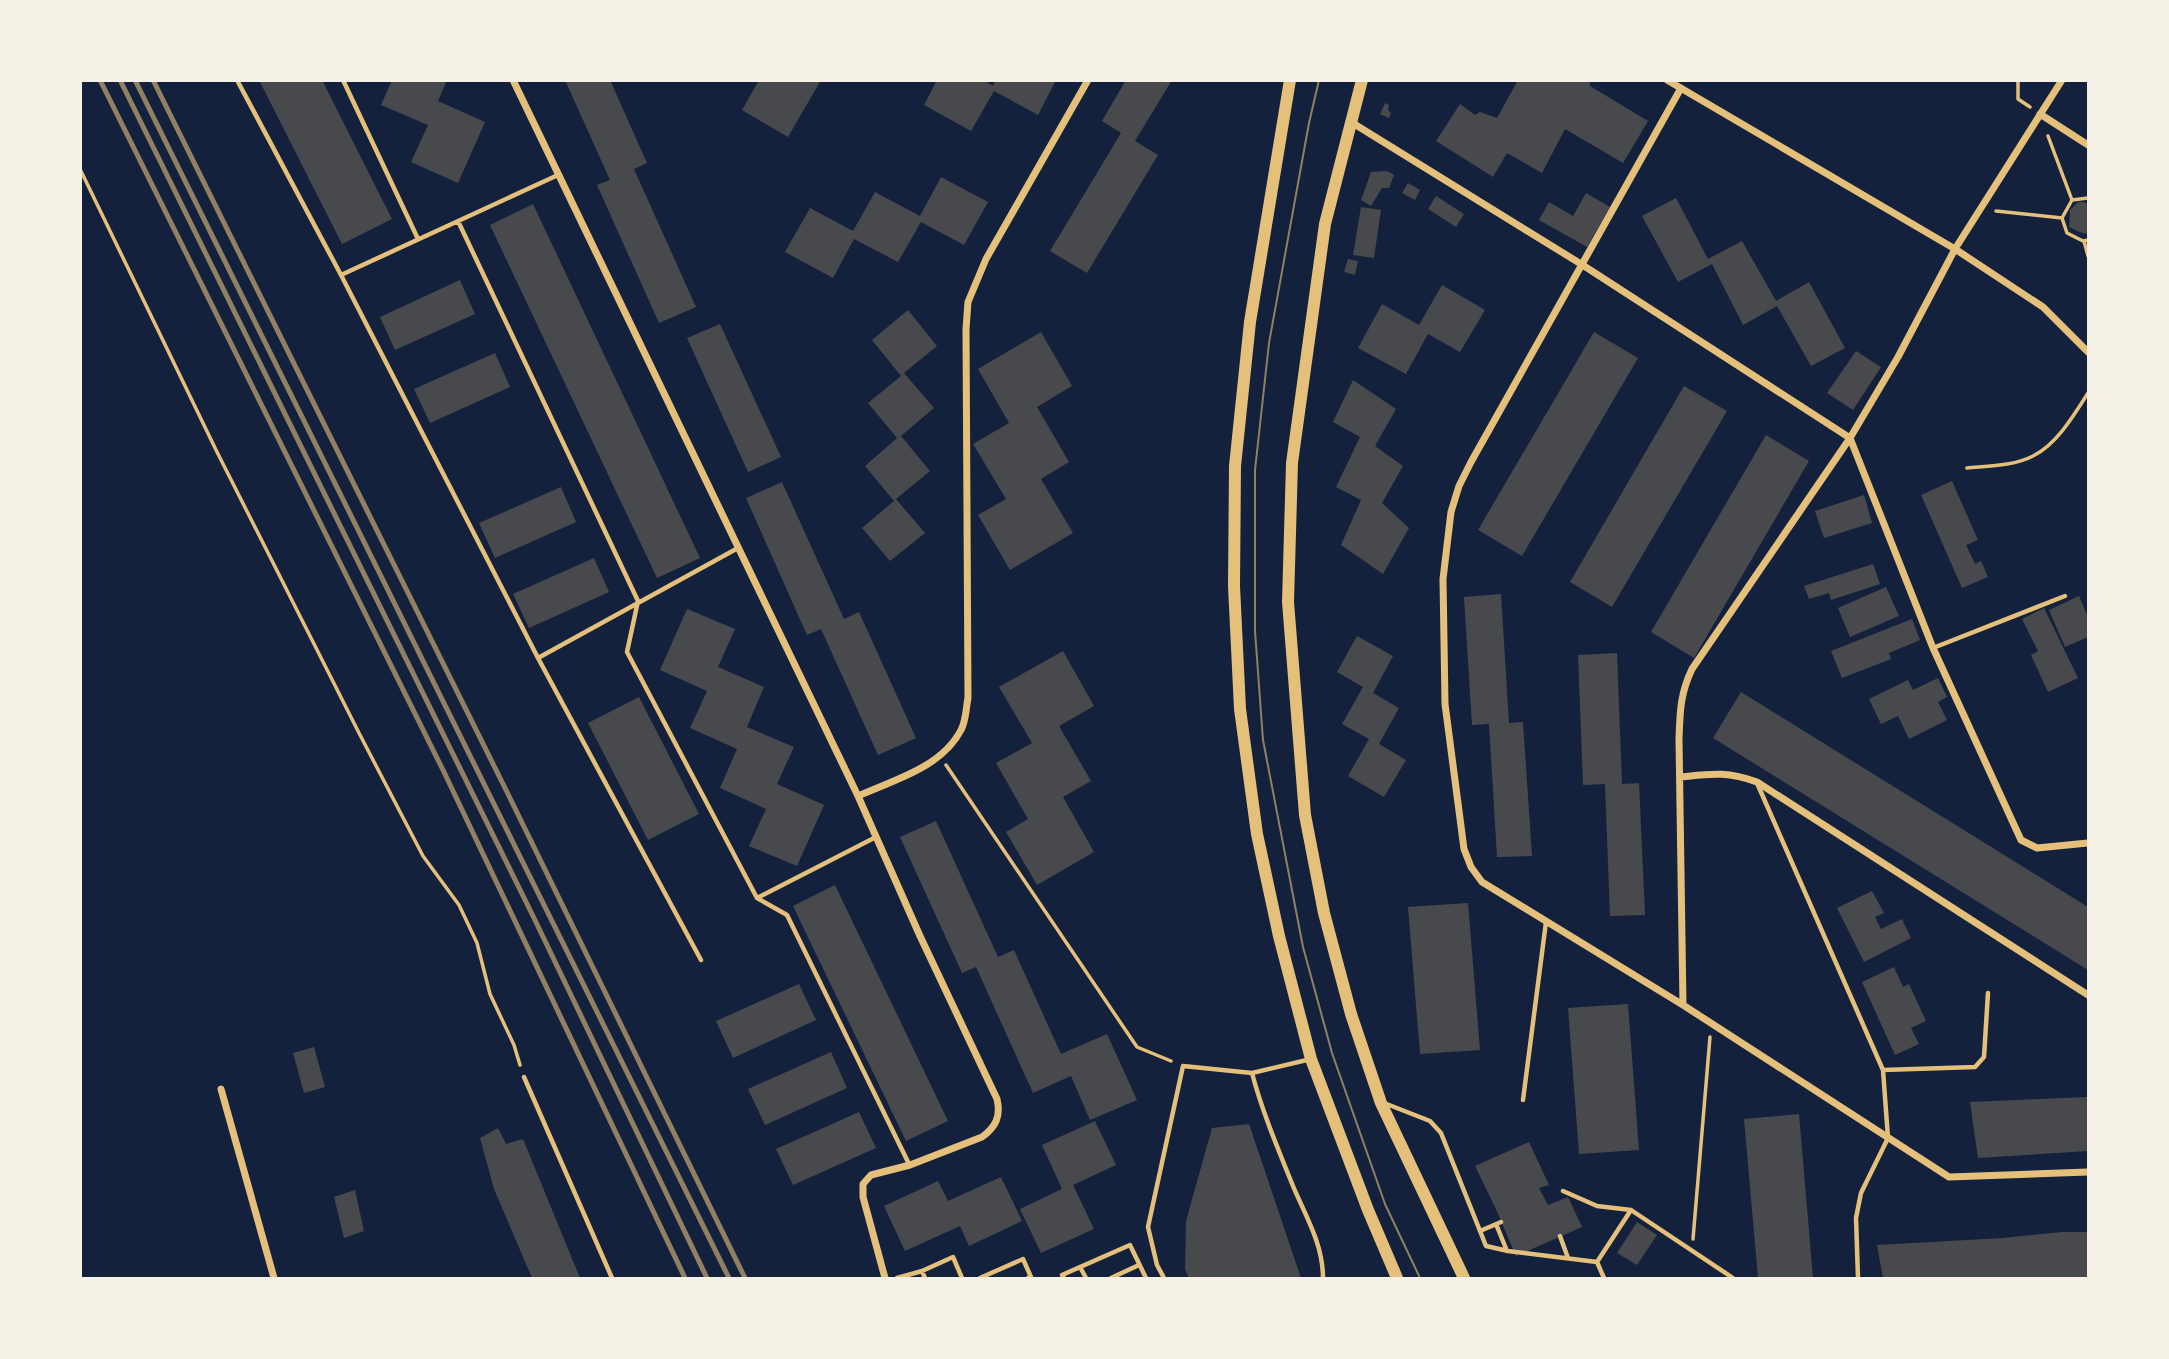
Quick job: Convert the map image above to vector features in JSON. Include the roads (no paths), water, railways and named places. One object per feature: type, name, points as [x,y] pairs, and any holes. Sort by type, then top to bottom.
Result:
[{"type":"main road","points":[[1290,80],[1250,322],[1235,466],[1234,586],[1240,709],[1257,834],[1279,936],[1311,1059],[1397,1279]]},
{"type":"main road","points":[[1362,80],[1325,224],[1292,463],[1288,602],[1307,827],[1324,912],[1351,1014],[1381,1103],[1464,1279]]},
{"type":"street","points":[[513,80],[858,796],[997,1099],[997,1120],[992,1130],[982,1137],[909,1165],[871,1175],[863,1184],[863,1197],[885,1279]]},
{"type":"street","points":[[858,796],[940,757],[962,729],[968,698],[968,303],[986,259],[1088,80]]},
{"type":"street","points":[[1667,80],[1955,249],[2043,307],[2088,352]]},
{"type":"street","points":[[1683,1004],[1680,698],[1692,668],[1850,438],[1898,357],[1955,249],[2062,80]]},
{"type":"street","points":[[1681,88],[1459,486],[1451,512],[1443,579],[1445,704],[1464,849],[1471,867],[1482,882],[1683,1004],[1711,1025],[1949,1177],[2088,1172]]},
{"type":"street","points":[[2040,114],[2088,145]]},
{"type":"street","points":[[1350,121],[1581,264],[1850,438],[1933,649],[2021,840],[2036,848],[2088,843]]},
{"type":"street","points":[[1680,777],[1721,773],[1757,782],[2088,995]]},
{"type":"street","points":[[221,1089],[274,1279]]},
{"type":"lane","points":[[237,80],[341,275],[538,658],[701,960]]},
{"type":"lane","points":[[343,80],[418,239]]},
{"type":"lane","points":[[341,275],[558,174]]},
{"type":"lane","points":[[458,221],[638,601],[627,652],[757,898],[787,915],[909,1165]]},
{"type":"lane","points":[[538,658],[738,548]]},
{"type":"lane","points":[[1933,649],[2065,596]]},
{"type":"lane","points":[[1757,782],[1883,1070],[1888,1138],[1861,1193],[1856,1218],[1858,1279]]},
{"type":"lane","points":[[757,898],[877,837]]},
{"type":"lane","points":[[1523,1100],[1546,921]]},
{"type":"lane","points":[[1883,1070],[1975,1067],[1984,1057],[1988,993]]},
{"type":"lane","points":[[1164,1279],[1157,1265],[1147,1227],[1183,1066],[1252,1073],[1311,1059]]},
{"type":"lane","points":[[1252,1073],[1258,1097],[1312,1226],[1323,1260],[1323,1279]]},
{"type":"lane","points":[[524,1077],[612,1279]]},
{"type":"lane","points":[[1381,1103],[1430,1121],[1441,1133],[1486,1246],[1597,1262]]},
{"type":"lane","points":[[1563,1191],[1597,1206],[1631,1210],[1733,1279]]},
{"type":"lane","points":[[1597,1262],[1631,1210]]},
{"type":"lane","points":[[1480,1231],[1499,1223],[1508,1251]]},
{"type":"lane","points":[[1560,1236],[1568,1258]]},
{"type":"lane","points":[[1064,1279],[1062,1275],[1130,1245],[1146,1279]]},
{"type":"lane","points":[[897,1279],[953,1257],[962,1279]]},
{"type":"lane","points":[[980,1279],[1023,1259],[1031,1277],[1028,1279]]},
{"type":"lane","points":[[1597,1262],[1604,1279]]},
{"type":"lane","points":[[1111,1279],[1139,1265]]},
{"type":"lane","points":[[1080,1267],[1086,1279]]},
{"type":"lane","points":[[922,1271],[926,1279]]},
{"type":"tram line","points":[[1319,80],[1269,343],[1255,470],[1255,631],[1263,740],[1303,947],[1332,1053],[1385,1204],[1420,1278]]},
{"type":"railway","points":[[100,80],[444,772],[685,1278]]},
{"type":"railway","points":[[120,80],[533,916],[707,1278]]},
{"type":"railway","points":[[135,80],[729,1278]]},
{"type":"railway","points":[[153,80],[745,1278]]}]
